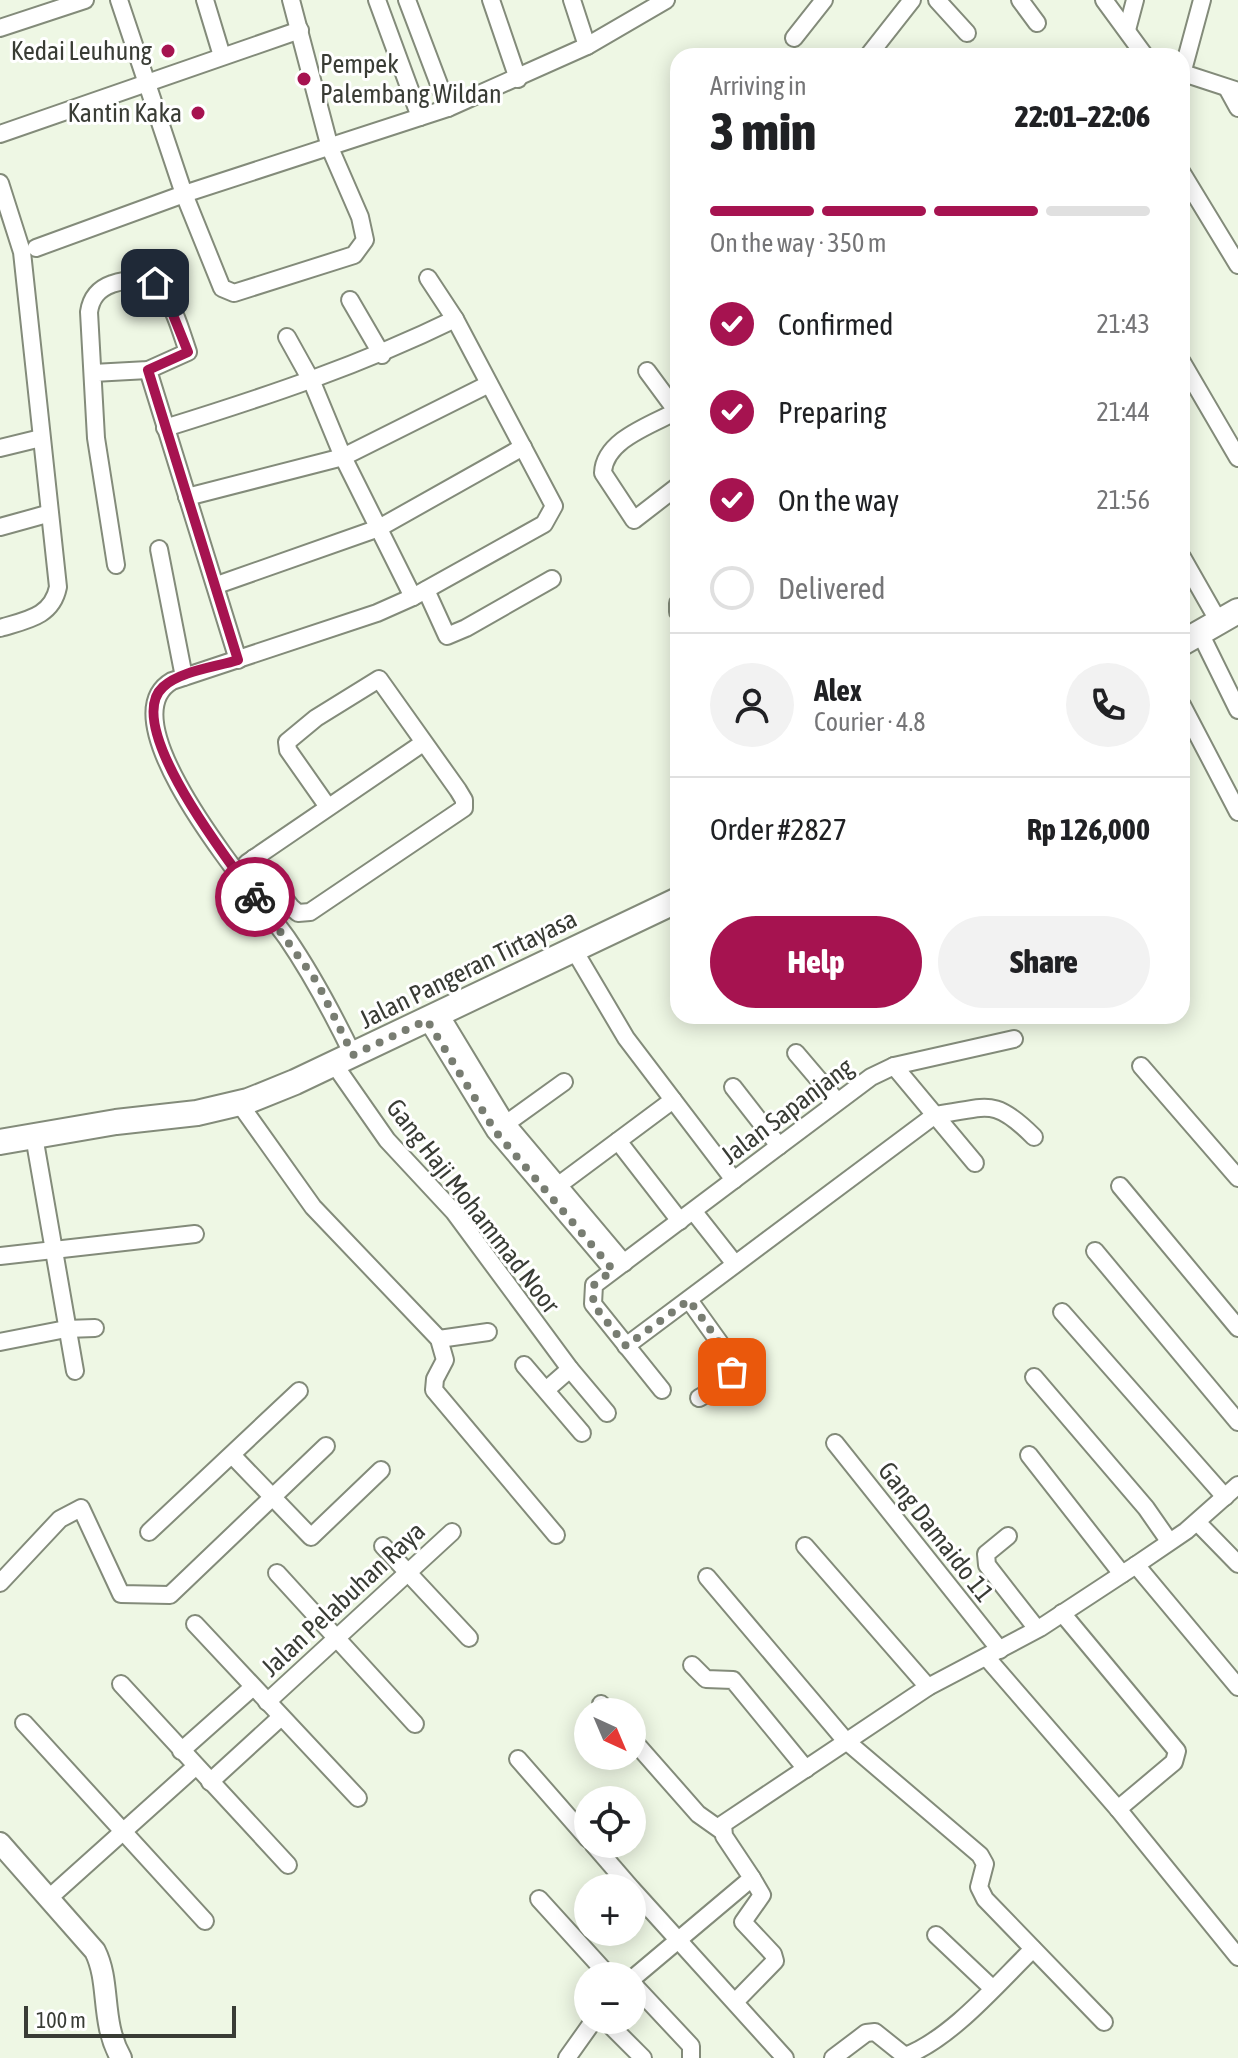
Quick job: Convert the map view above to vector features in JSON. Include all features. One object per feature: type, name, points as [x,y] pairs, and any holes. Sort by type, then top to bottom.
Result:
[{"type":"main road","name":"Jalan Pangeran Tirtayasa","points":[[0,1142],[116,1122],[197,1113],[239,1103],[344,1059],[670,904]]},
{"type":"street","points":[[0,28],[85,0]]},
{"type":"street","points":[[119,0],[184,194],[222,288],[234,293],[354,255],[365,240],[360,217],[330,148],[291,0]]},
{"type":"street","points":[[205,0],[222,56]]},
{"type":"street","points":[[377,0],[420,117]]},
{"type":"street","points":[[407,0],[448,108]]},
{"type":"street","points":[[491,0],[518,79]]},
{"type":"street","points":[[572,0],[587,46]]},
{"type":"street","points":[[794,38],[824,0]]},
{"type":"street","points":[[874,48],[912,0]]},
{"type":"street","points":[[937,0],[967,33]]},
{"type":"street","points":[[1020,0],[1037,23]]},
{"type":"street","points":[[1104,0],[1139,48]]},
{"type":"street","points":[[1127,30],[1135,0]]},
{"type":"street","points":[[1189,48],[1202,0]]},
{"type":"street","points":[[36,248],[184,194],[448,108],[587,46],[657,2]]},
{"type":"street","points":[[0,134],[300,30]]},
{"type":"street","points":[[1190,77],[1232,90],[1238,108]]},
{"type":"street","points":[[0,183],[22,252],[47,514],[58,587],[55,599],[43,615],[0,628]]},
{"type":"street","points":[[1190,186],[1238,265]]},
{"type":"street","points":[[93,373],[148,370],[188,352],[165,295],[155,283],[140,278],[105,286],[90,301],[88,329],[96,438],[116,565]]},
{"type":"street","points":[[159,549],[184,677],[420,594],[544,524],[551,517],[554,506],[455,319],[428,278]]},
{"type":"street","points":[[350,300],[382,355]]},
{"type":"street","points":[[165,428],[312,382],[382,355],[455,319]]},
{"type":"street","points":[[287,337],[312,382],[343,457],[379,528],[447,636],[552,579]]},
{"type":"street","points":[[148,370],[238,660]]},
{"type":"street","points":[[647,371],[670,402]]},
{"type":"street","points":[[1190,376],[1238,458]]},
{"type":"street","points":[[187,497],[343,457],[489,384]]},
{"type":"street","points":[[670,416],[626,438],[606,456],[603,473],[634,520],[670,492]]},
{"type":"street","points":[[0,448],[41,438]]},
{"type":"street","points":[[217,585],[379,528],[523,447]]},
{"type":"street","points":[[0,527],[47,514]]},
{"type":"street","points":[[1190,577],[1238,710]]},
{"type":"street","name":"Gang Haji Mohammad Noor","points":[[184,677],[164,686],[155,700],[153,716],[159,742],[183,795],[317,982],[344,1059],[387,1140],[454,1212],[570,1369],[607,1413]]},
{"type":"street","points":[[254,858],[291,907],[298,913],[310,912],[458,815],[464,800],[379,679],[290,736],[288,750],[328,807]]},
{"type":"street","points":[[1190,720],[1238,812]]},
{"type":"street","points":[[236,871],[423,743]]},
{"type":"street","points":[[574,950],[626,1038],[734,1180]]},
{"type":"street","points":[[434,1017],[500,1127],[618,1266],[594,1285],[593,1304],[662,1390]]},
{"type":"street","name":"Jalan Sapanjang","points":[[618,1266],[836,1100],[894,1066],[1014,1039]]},
{"type":"street","points":[[796,1053],[836,1100]]},
{"type":"street","points":[[894,1066],[975,1163]]},
{"type":"street","points":[[1141,1066],[1238,1178]]},
{"type":"street","points":[[500,1127],[564,1082]]},
{"type":"street","points":[[733,1087],[779,1146]]},
{"type":"street","points":[[554,1189],[673,1100]]},
{"type":"street","points":[[239,1103],[276,1161],[313,1207],[439,1339],[445,1360],[435,1379],[434,1390],[556,1535]]},
{"type":"street","points":[[626,1346],[935,1115],[996,1107],[1006,1110],[1034,1137]]},
{"type":"street","points":[[34,1136],[75,1371]]},
{"type":"street","points":[[618,1141],[735,1264]]},
{"type":"street","points":[[1120,1186],[1238,1328]]},
{"type":"street","points":[[0,1256],[195,1234]]},
{"type":"street","points":[[1095,1251],[1238,1422]]},
{"type":"street","points":[[689,1300],[732,1360],[732,1372],[727,1382],[699,1398]]},
{"type":"street","points":[[1062,1312],[1225,1497]]},
{"type":"street","points":[[0,1342],[66,1329],[95,1328]]},
{"type":"street","points":[[439,1339],[488,1332]]},
{"type":"street","points":[[524,1365],[582,1433]]},
{"type":"street","points":[[546,1390],[570,1369]]},
{"type":"street","points":[[1034,1377],[1146,1508],[1169,1541]]},
{"type":"street","points":[[149,1532],[299,1391]]},
{"type":"street","name":"Gang Damaido 11","points":[[835,1443],[994,1654],[1238,1957]]},
{"type":"street","points":[[0,1583],[60,1519],[81,1508],[121,1594],[170,1595],[326,1446]]},
{"type":"street","points":[[232,1455],[311,1537],[381,1470]]},
{"type":"street","points":[[1029,1455],[1129,1570],[1238,1687]]},
{"type":"street","points":[[707,1827],[723,1824],[928,1687],[1037,1629],[1129,1570],[1197,1522],[1238,1485]]},
{"type":"street","points":[[1197,1522],[1238,1564]]},
{"type":"street","name":"Jalan Pelabuhan Raya","points":[[267,1702],[452,1532]]},
{"type":"street","points":[[1008,1536],[986,1554],[985,1560],[992,1575],[1037,1629]]},
{"type":"street","points":[[383,1546],[469,1638]]},
{"type":"street","points":[[805,1546],[928,1687]]},
{"type":"street","points":[[277,1573],[339,1637],[415,1724]]},
{"type":"street","points":[[707,1577],[845,1740],[980,1855],[985,1864],[980,1892],[1104,2022]]},
{"type":"street","points":[[1062,1613],[1177,1751],[1174,1762],[1118,1809]]},
{"type":"street","points":[[195,1624],[358,1798]]},
{"type":"street","points":[[692,1665],[706,1679],[733,1680],[806,1769]]},
{"type":"street","points":[[121,1684],[288,1865]]},
{"type":"street","name":"Jalan Pelabuhan Raya","points":[[181,1751],[253,1687]]},
{"type":"street","name":"Jalan Pelabuhan Raya","points":[[210,1782],[281,1717]]},
{"type":"street","points":[[24,1723],[205,1921]]},
{"type":"street","points":[[646,1755],[752,1878],[762,1898],[743,1917],[743,1922],[773,1954],[775,1961],[735,2002]]},
{"type":"street","points":[[518,1759],[574,1823]]},
{"type":"street","points":[[49,1898],[195,1767]]},
{"type":"street","points":[[0,1843],[85,1937],[102,1965],[105,2014],[121,2058]]},
{"type":"street","points":[[605,1858],[620,1874]]},
{"type":"street","points":[[646,1969],[752,1878]]},
{"type":"street","points":[[539,1899],[596,1962]]},
{"type":"street","points":[[646,1904],[785,2058]]},
{"type":"street","points":[[936,1935],[992,1988]]},
{"type":"street","points":[[833,2058],[866,2033],[875,2032],[905,2056],[917,2051],[951,2027],[1033,1949]]},
{"type":"street","points":[[646,1996],[691,2046],[691,2058]]},
{"type":"street","points":[[567,2058],[584,2034]]},
{"type":"street","points":[[619,2034],[643,2058]]},
{"type":"way so far","points":[[255,897],[317,982],[353,1055],[427,1020],[495,1131],[613,1270],[594,1285],[593,1304],[626,1346],[689,1300],[732,1360],[732,1372]]},
{"type":"place","name":"Kedai Leuhung","points":[[168,51]]},
{"type":"place","name":"Pempek Palembang Wildan","points":[[304,79]]},
{"type":"place","name":"Kantin Kaka","points":[[198,113]]},
{"type":"route","points":[[155,283],[165,295],[188,352],[148,370],[238,660],[164,686],[155,700],[153,716],[159,742],[183,795],[255,897]]}]
